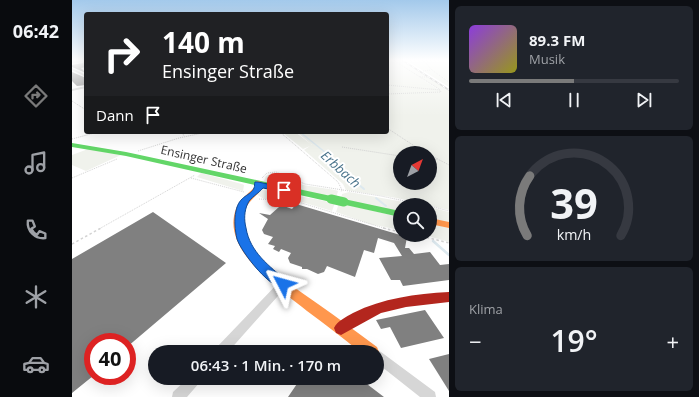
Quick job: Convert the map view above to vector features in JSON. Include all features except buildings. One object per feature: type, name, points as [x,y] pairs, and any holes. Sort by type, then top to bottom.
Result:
[{"type":"street","points":[[72,90],[84,87]]},
{"type":"street","name":"Ensinger Straße","points":[[72,145],[202,171],[393,212]]},
{"type":"street","points":[[258,184],[259,188],[244,200],[240,210],[239,221],[242,239],[255,259],[283,284],[363,345]]},
{"type":"street","points":[[437,222],[449,225]]},
{"type":"street","points":[[226,345],[283,284]]},
{"type":"street","points":[[341,328],[352,319],[366,311],[419,299],[449,297]]},
{"type":"street","points":[[384,361],[430,397]]},
{"type":"street","points":[[178,397],[189,385]]},
{"type":"path","points":[[422,79],[440,90]]},
{"type":"path","points":[[389,85],[440,90]]},
{"type":"path","points":[[389,94],[440,93],[440,90]]},
{"type":"path","points":[[72,101],[84,109]]},
{"type":"path","points":[[389,129],[415,146]]},
{"type":"path","points":[[72,139],[91,134]]},
{"type":"path","points":[[282,134],[338,182],[342,190]]},
{"type":"path","points":[[342,147],[393,155]]},
{"type":"path","points":[[438,159],[449,165]]},
{"type":"path","points":[[72,244],[192,178],[202,171]]},
{"type":"path","points":[[258,184],[266,175],[276,172],[305,184],[393,199]]},
{"type":"path","points":[[192,178],[251,194],[264,200],[295,200],[370,225],[393,230]]},
{"type":"path","points":[[437,208],[449,211]]},
{"type":"path","points":[[437,240],[449,243]]},
{"type":"shaded area","points":[[389,79],[422,79],[440,90],[423,79],[429,79],[449,91],[449,210],[437,207],[437,198],[397,198],[346,190],[343,184],[304,150],[310,146],[303,149],[284,134],[298,134],[312,145],[299,134],[389,134]]},
{"type":"shaded area","points":[[436,79],[444,79],[449,82],[449,87]]},
{"type":"shaded area","points":[[88,149],[121,155],[86,171],[72,165],[72,155]]},
{"type":"shaded area","points":[[201,173],[242,184],[244,185],[243,191],[197,177]]},
{"type":"shaded area","points":[[271,174],[280,175],[303,185],[338,191],[336,198],[264,181],[266,176]]},
{"type":"shaded area","points":[[262,190],[335,203],[332,211],[295,200],[264,199],[256,194]]},
{"type":"shaded area","points":[[349,192],[393,200],[393,210],[341,199],[342,194]]},
{"type":"shaded area","points":[[339,203],[393,215],[393,229],[370,224],[336,212]]},
{"type":"shaded area","points":[[437,209],[449,212],[449,223],[437,220]]},
{"type":"shaded area","points":[[437,225],[449,228],[449,242],[437,239]]},
{"type":"waterway","name":"Erbbach","points":[[302,134],[326,153],[330,161],[342,171]]},
{"type":"waterway","name":"Erbbach","points":[[341,170],[364,189]]},
{"type":"waterway","name":"Erbbach","points":[[376,198],[386,206]]},
{"type":"waterway","name":"Erbbach","points":[[434,242],[449,255]]},
{"type":"railway","points":[[431,79],[449,90]]},
{"type":"traffic: fast","points":[[72,145],[126,154],[331,199]]},
{"type":"traffic: fast","points":[[331,199],[344,202]]},
{"type":"traffic: fast","points":[[344,202],[393,212]]},
{"type":"traffic: slow","points":[[258,184],[259,188],[245,201],[239,216],[238,226],[246,246],[259,264],[274,278],[363,345]]},
{"type":"traffic: slow","points":[[437,222],[449,225]]},
{"type":"traffic: jam","points":[[341,328],[366,313],[392,304],[449,297]]},
{"type":"route","points":[[283,284],[264,268],[247,248],[242,239],[239,221],[240,210],[244,200],[259,188],[258,184],[284,190]]}]
